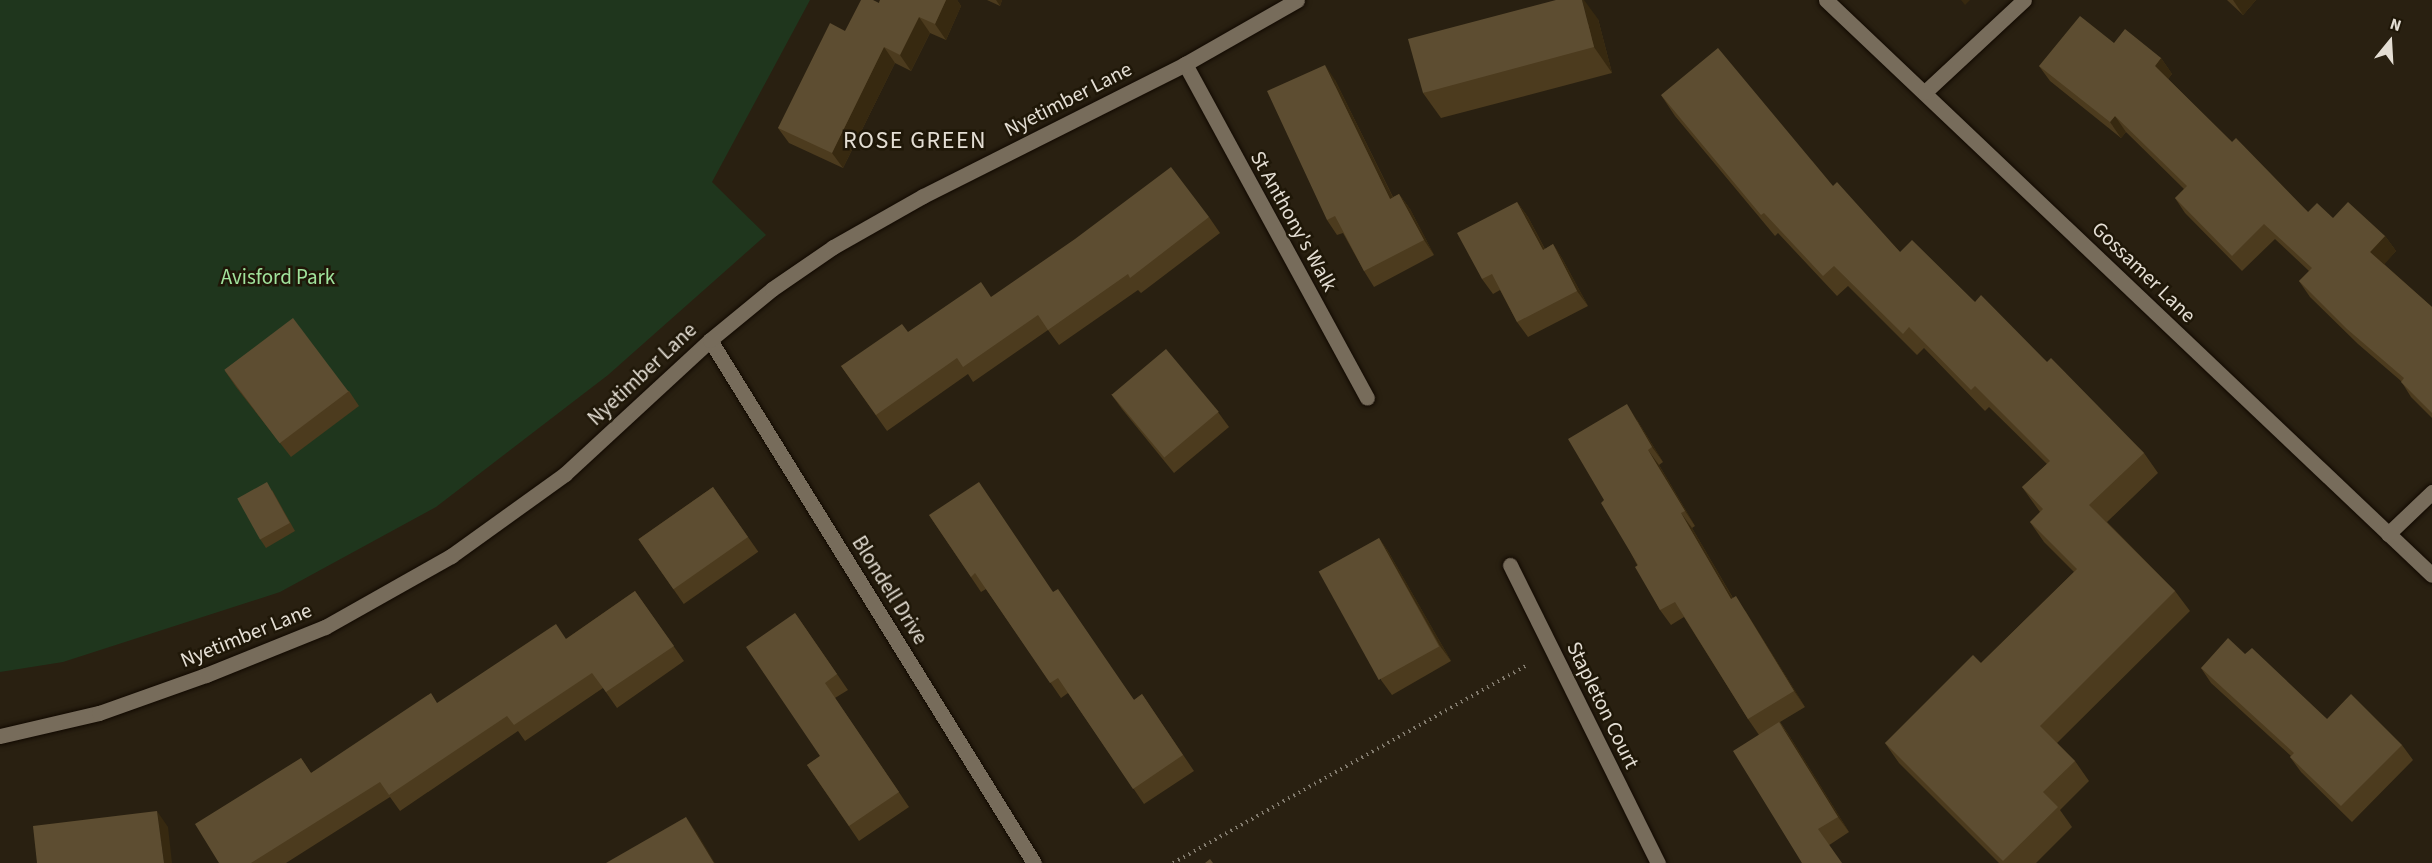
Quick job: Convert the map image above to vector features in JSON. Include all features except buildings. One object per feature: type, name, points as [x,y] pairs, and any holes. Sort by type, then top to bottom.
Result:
[{"type":"street","name":"Nyetimber Lane","points":[[0,736],[99,713],[206,675],[335,621],[451,556],[565,474],[710,339],[772,289],[834,247],[922,196],[1185,64],[1297,0]]},
{"type":"street","name":"Gossamer Lane","points":[[1826,0],[2432,574]]},
{"type":"street","points":[[1925,92],[2024,0]]},
{"type":"street","name":"St Anthony's Walk","points":[[1185,64],[1366,398]]},
{"type":"street","name":"Blondell Drive","points":[[710,339],[1030,862]]},
{"type":"street","points":[[2388,534],[2432,492]]},
{"type":"street","name":"Stapleton Court","points":[[1510,566],[1658,863]]},
{"type":"path","points":[[1173,863],[1553,652]]},
{"type":"green space","name":"Avisford Park","points":[[0,0],[810,0],[712,182],[766,235],[608,375],[436,507],[280,592],[63,662],[0,672]]},
{"type":"district","name":"ROSE GREEN","points":[[915,141]]}]
